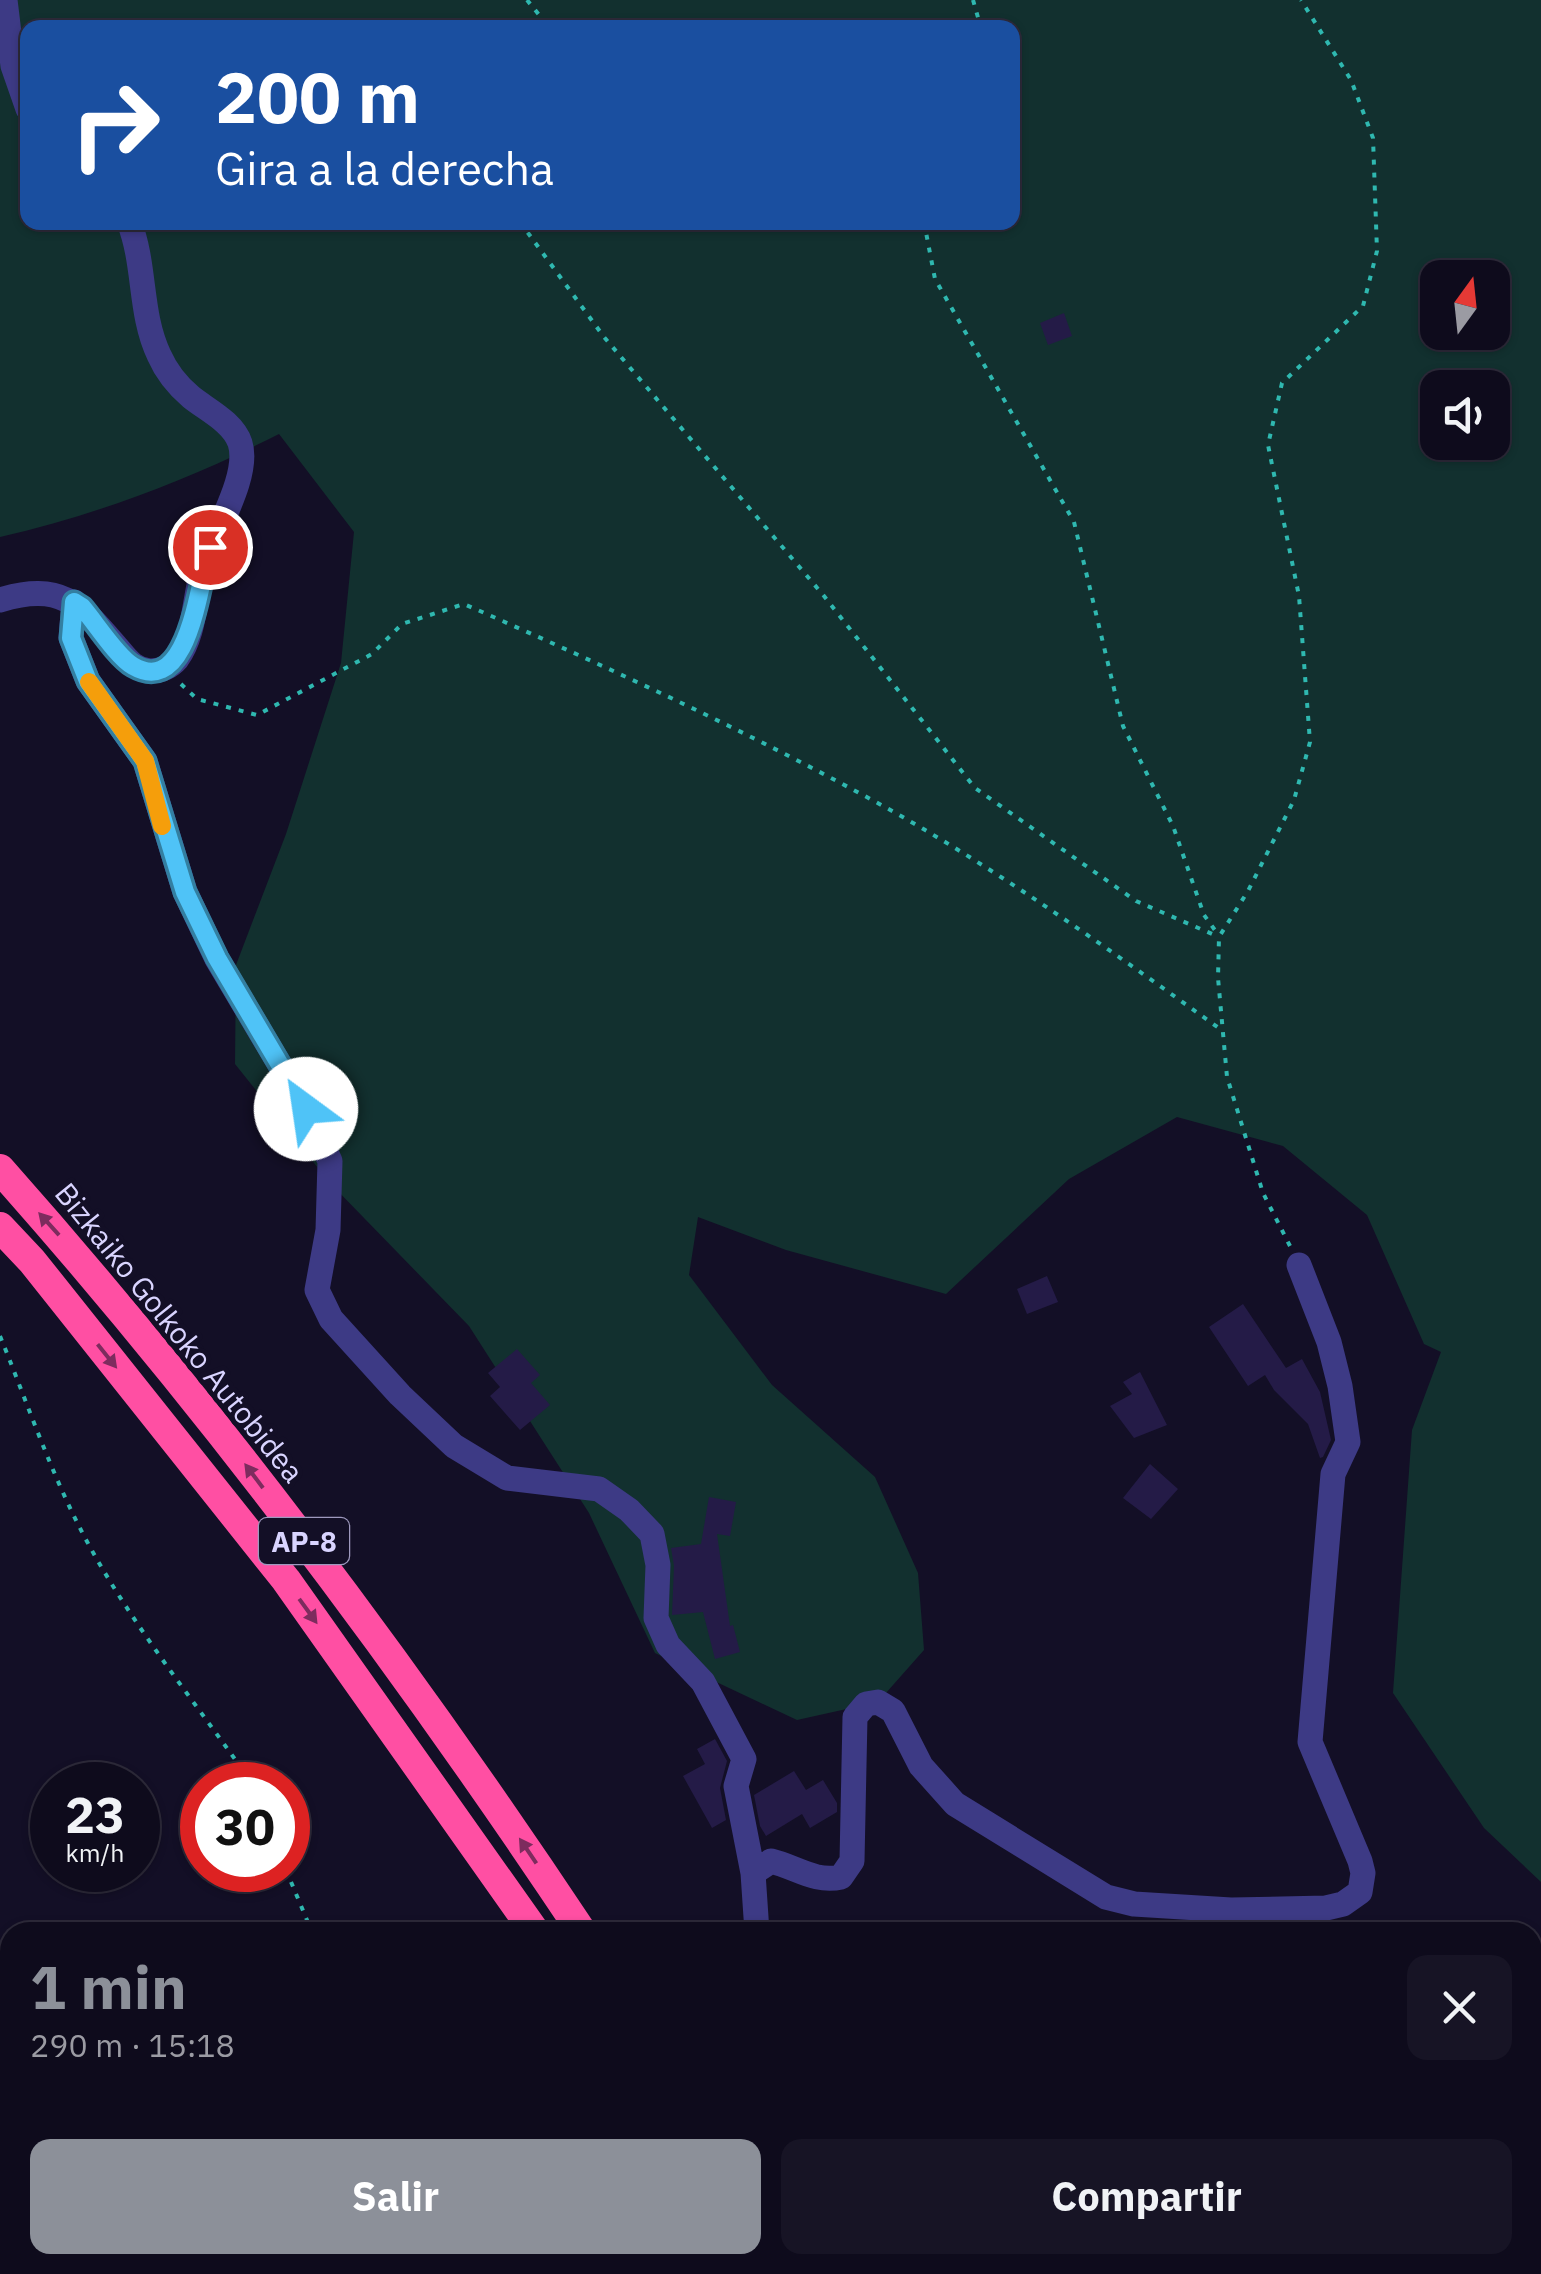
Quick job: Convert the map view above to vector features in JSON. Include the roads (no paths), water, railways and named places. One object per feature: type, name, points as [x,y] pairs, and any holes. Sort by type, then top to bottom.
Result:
[{"type":"highway","name":"Bizkaiko Golkoko Autobidea","points":[[0,1169],[85,1266],[254,1476],[434,1716],[575,1922]]},
{"type":"highway","name":"AP-8","points":[[0,1227],[32,1261],[286,1580],[528,1922]]},
{"type":"street","points":[[4,0],[13,66],[20,86]]},
{"type":"street","points":[[0,600],[44,592],[74,602],[132,666],[149,671],[164,670],[175,662],[187,640],[202,572],[238,480],[242,458],[239,440],[228,425],[188,394],[159,356],[148,328],[132,230]]},
{"type":"street","points":[[74,602],[71,638],[88,681],[145,761],[185,892],[217,958],[306,1109],[330,1162],[328,1230],[317,1290],[331,1319],[454,1446],[507,1478],[598,1489],[629,1510],[652,1534],[658,1565],[656,1618],[668,1645],[703,1682],[744,1759],[736,1786],[753,1873],[756,1922]]},
{"type":"street","points":[[753,1873],[771,1862],[824,1880],[840,1876],[852,1861],[855,1717],[866,1704],[878,1702],[893,1711],[921,1766],[955,1804],[1106,1897],[1134,1904],[1192,1908],[1326,1908],[1343,1904],[1360,1892],[1360,1861],[1310,1742],[1333,1474],[1348,1442],[1329,1342],[1299,1265]]}]
